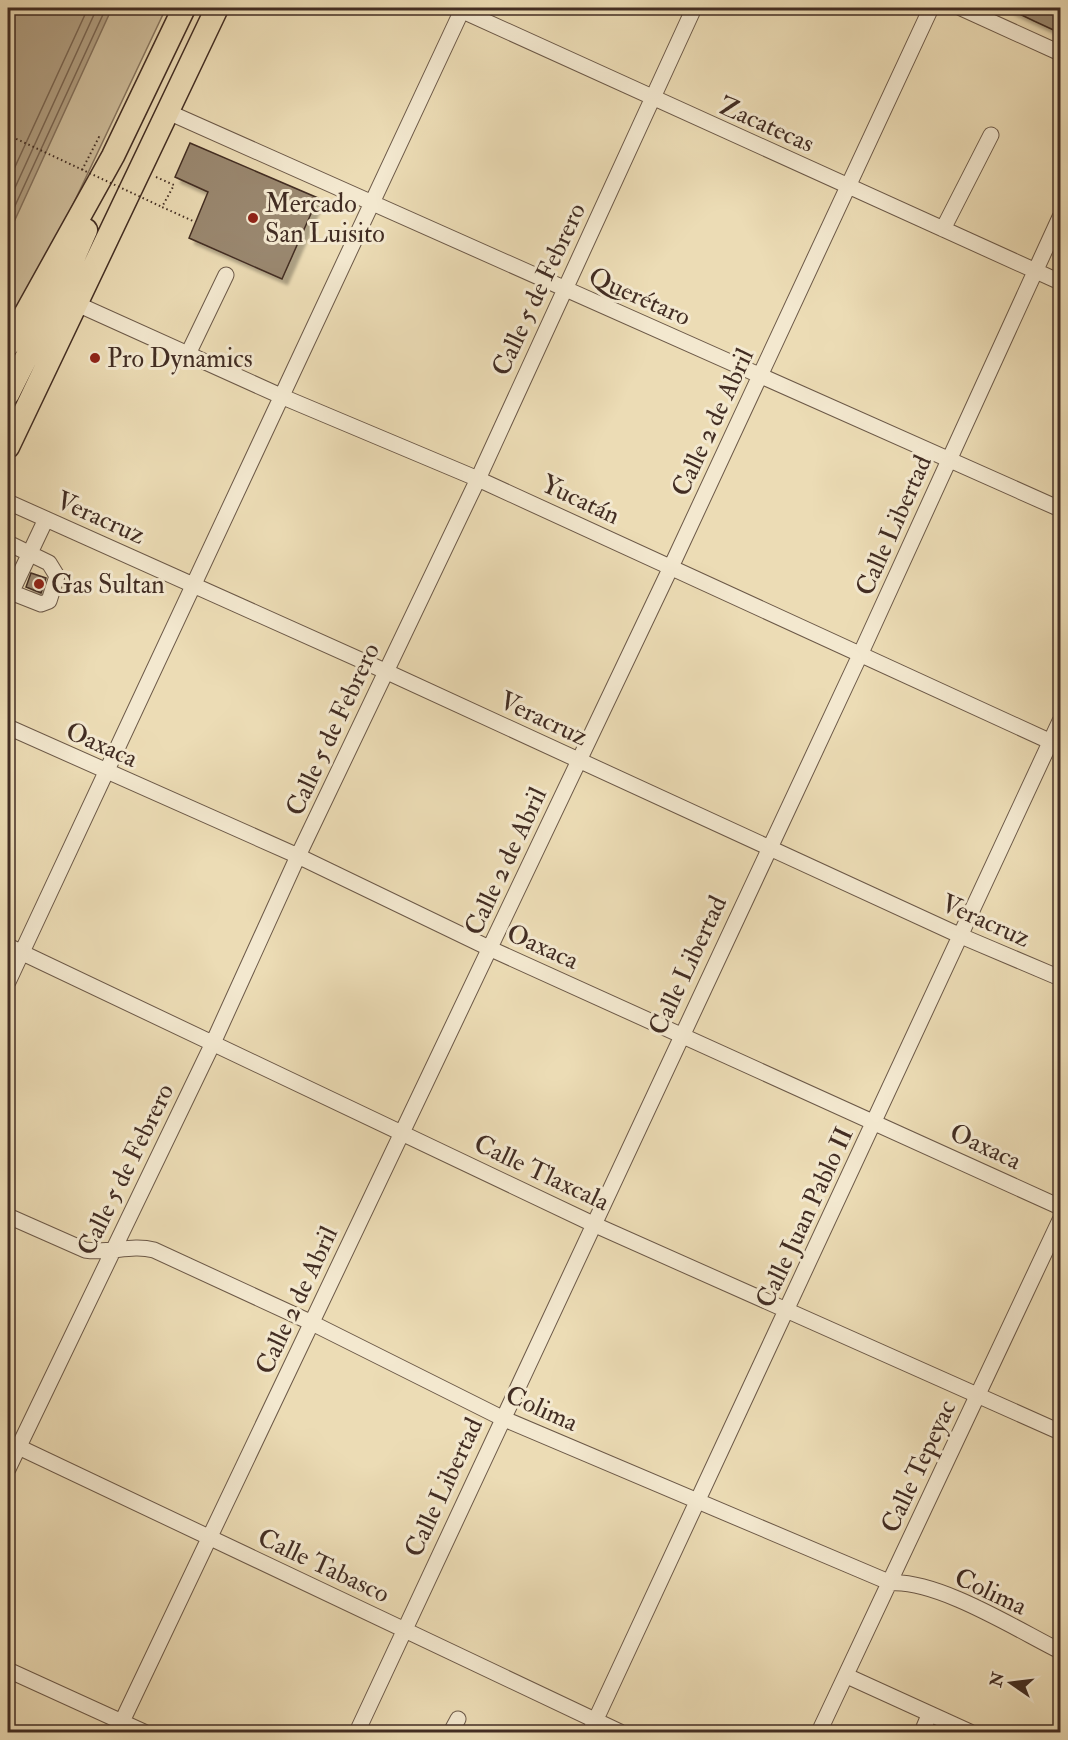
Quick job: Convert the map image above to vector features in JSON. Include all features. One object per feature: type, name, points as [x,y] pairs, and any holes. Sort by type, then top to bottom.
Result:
[{"type":"highway","points":[[8,447],[57,299],[113,156],[184,8]]},
{"type":"highway","points":[[8,393],[57,299],[141,170],[217,8]]},
{"type":"highway","points":[[8,345],[57,299]]},
{"type":"street","name":"Zacatecas","points":[[460,8],[652,98],[1060,282]]},
{"type":"street","points":[[8,982],[14,949],[107,773],[192,584],[283,397],[373,203],[460,8]]},
{"type":"street","name":"Calle 5 de Febrero","points":[[8,1469],[13,1444],[112,1251],[213,1043],[298,856],[478,478],[563,288],[694,8]]},
{"type":"street","name":"Calle 2 de Abril","points":[[119,1727],[212,1539],[310,1322],[491,949],[931,8]]},
{"type":"street","points":[[961,8],[1060,53]]},
{"type":"street","name":"Querétaro","points":[[168,112],[1060,509]]},
{"type":"street","points":[[942,228],[991,135]]},
{"type":"street","name":"Calle Libertad","points":[[357,1732],[681,1034],[860,655],[1060,217]]},
{"type":"street","points":[[188,354],[226,275]]},
{"type":"street","name":"Yucatán","points":[[57,299],[478,478],[1056,744]]},
{"type":"street","name":"Veracruz","points":[[8,502],[385,671],[961,936],[1060,978]]},
{"type":"street","points":[[8,543],[28,554],[49,563],[56,571],[56,583],[49,601],[37,604],[9,592],[28,554],[46,519]]},
{"type":"street","name":"Calle Juan Pablo II","points":[[593,1727],[961,936],[1056,744],[1060,721]]},
{"type":"street","name":"Oaxaca","points":[[8,727],[298,856],[491,949],[1060,1207]]},
{"type":"street","name":"Calle Tlaxcala","points":[[14,949],[593,1224],[788,1308],[1060,1432]]},
{"type":"street","name":"Colima","points":[[8,1216],[85,1250],[112,1251],[141,1246],[154,1250],[310,1322],[502,1418],[891,1583],[911,1583],[949,1596],[1060,1651]]},
{"type":"street","name":"Calle Tepeyac","points":[[819,1732],[1060,1220]]},
{"type":"street","name":"Calle Tabasco","points":[[13,1444],[404,1630],[593,1727],[620,1732]]},
{"type":"street","points":[[8,1670],[119,1727],[144,1732]]},
{"type":"street","points":[[847,1676],[970,1732]]},
{"type":"street","points":[[922,1732],[929,1715]]},
{"type":"path","points":[[8,135],[193,221]]},
{"type":"path","points":[[141,170],[174,185],[162,207]]},
{"type":"shaded area","points":[[8,8],[166,8],[8,342]]},
{"type":"water","points":[[8,8],[112,8],[8,235]]},
{"type":"building","points":[[1007,8],[1060,8],[1060,33],[1034,21]]},
{"type":"building","name":"Mercado San Luisito","points":[[190,143],[318,198],[282,279],[189,238],[208,192],[175,177]]},
{"type":"building","name":"Gas Sultan","points":[[31,573],[46,578],[41,593],[26,587]]},
{"type":"place","name":"Mercado San Luisito","points":[[253,218]]},
{"type":"place","name":"Pro Dynamics","points":[[95,358]]},
{"type":"place","name":"Gas Sultan","points":[[39,584]]}]
